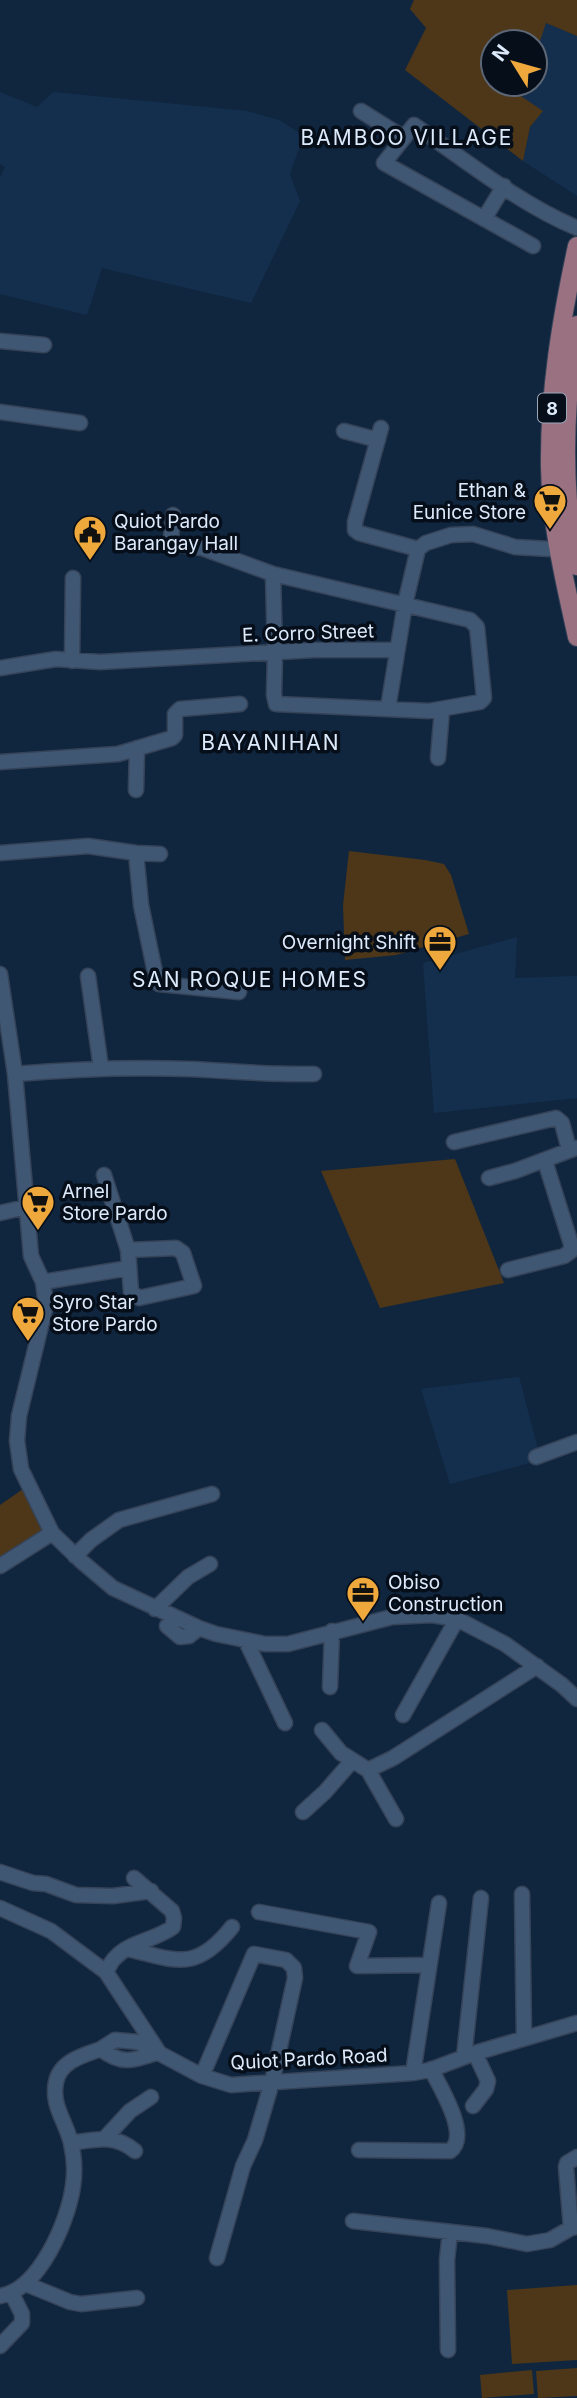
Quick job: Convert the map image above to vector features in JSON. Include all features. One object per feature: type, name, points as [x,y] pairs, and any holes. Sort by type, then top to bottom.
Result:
[{"type":"main road","name":"8","points":[[570,556],[550,470],[555,360],[577,246]]},
{"type":"main road","name":"8","points":[[577,325],[568,394],[572,467],[568,509],[577,637]]},
{"type":"street","points":[[361,111],[404,138]]},
{"type":"street","points":[[533,246],[384,163],[414,125],[504,186],[564,223],[577,228]]},
{"type":"street","points":[[484,219],[504,186]]},
{"type":"street","points":[[0,341],[44,345]]},
{"type":"street","points":[[0,411],[80,423]]},
{"type":"street","points":[[344,431],[379,434],[355,522],[355,530],[359,533],[418,549],[426,543],[451,535],[473,534],[515,547],[570,556]]},
{"type":"street","points":[[173,515],[173,544],[202,548],[273,574],[470,620],[477,627],[484,698],[480,702],[442,710],[276,704],[273,574]]},
{"type":"street","name":"E. Corro Street","points":[[0,668],[56,659],[100,662],[314,650],[397,650],[418,549]]},
{"type":"street","points":[[72,661],[73,578]]},
{"type":"street","points":[[388,708],[397,650]]},
{"type":"street","points":[[0,762],[118,754],[167,740],[175,735],[175,714],[180,709],[240,704]]},
{"type":"street","points":[[438,758],[442,710]]},
{"type":"street","points":[[136,790],[137,748]]},
{"type":"street","points":[[0,853],[88,846],[160,854]]},
{"type":"street","points":[[136,853],[141,905],[157,982],[239,992]]},
{"type":"street","points":[[0,974],[3,1018],[15,1074],[31,1256],[43,1282],[46,1305],[19,1416],[17,1441],[22,1469],[52,1533],[113,1588],[199,1628],[246,1641],[288,1644],[399,1616],[432,1615],[457,1619],[505,1644],[577,1699]]},
{"type":"street","points":[[88,976],[101,1068]]},
{"type":"street","points":[[15,1074],[101,1068],[191,1069],[271,1075],[314,1074]]},
{"type":"street","points":[[454,1142],[556,1118],[562,1123],[573,1149],[545,1161],[489,1178]]},
{"type":"street","points":[[508,1270],[564,1256],[571,1251],[545,1161]]},
{"type":"street","points":[[104,1175],[128,1250],[131,1292],[139,1298],[194,1286],[183,1253],[176,1248],[128,1250]]},
{"type":"street","points":[[0,1213],[26,1207]]},
{"type":"street","points":[[43,1282],[130,1268]]},
{"type":"street","points":[[536,1457],[577,1442]]},
{"type":"street","points":[[75,1556],[91,1540],[119,1520],[212,1494]]},
{"type":"street","points":[[0,1566],[52,1533]]},
{"type":"street","points":[[155,1609],[188,1577],[210,1564]]},
{"type":"street","points":[[403,1715],[457,1619]]},
{"type":"street","points":[[167,1626],[180,1637],[189,1636],[199,1628]]},
{"type":"street","points":[[330,1687],[332,1631]]},
{"type":"street","points":[[246,1641],[285,1723]]},
{"type":"street","points":[[368,1770],[393,1758],[537,1666]]},
{"type":"street","points":[[322,1730],[341,1753],[368,1770],[396,1819]]},
{"type":"street","points":[[303,1812],[352,1761]]},
{"type":"street","points":[[0,1872],[76,1895],[113,1896],[151,1891]]},
{"type":"street","points":[[106,1972],[115,1957],[173,1927],[172,1911],[134,1878]]},
{"type":"street","points":[[522,1894],[524,2038]]},
{"type":"street","points":[[473,2106],[486,2089],[488,2081],[470,2055],[481,1898]]},
{"type":"street","points":[[413,2073],[439,1903]]},
{"type":"street","points":[[0,1908],[51,1931],[106,1972],[158,2054],[133,2061],[112,2058],[101,2049],[74,2058],[59,2074],[55,2098],[57,2110],[71,2143],[73,2187],[52,2246],[26,2284],[6,2295],[22,2314],[22,2323],[0,2346]]},
{"type":"street","points":[[259,1912],[369,1931],[357,1966],[428,1965]]},
{"type":"street","points":[[128,1949],[180,1962],[207,1953],[232,1927]]},
{"type":"street","points":[[202,2076],[254,1954],[286,1959],[294,1968],[295,1978],[272,2082],[255,2140],[243,2166],[217,2258]]},
{"type":"street","name":"Quiot Pardo Road","points":[[158,2054],[202,2076],[231,2085],[413,2073],[577,2023]]},
{"type":"street","points":[[359,2150],[450,2151],[456,2147],[458,2141],[451,2108],[432,2069]]},
{"type":"street","points":[[106,2137],[131,2111],[151,2097]]},
{"type":"street","points":[[71,2143],[106,2137],[125,2143],[135,2151]]},
{"type":"street","points":[[353,2221],[527,2244],[550,2240],[574,2227],[566,2167],[567,2163],[577,2157]]},
{"type":"street","points":[[448,2350],[447,2260],[450,2232]]},
{"type":"street","points":[[26,2284],[81,2304],[137,2298]]},
{"type":"shaded area","points":[[414,0],[577,0],[577,36],[546,23],[544,28],[479,28],[479,98],[524,98],[543,111],[530,127],[523,161],[405,70],[426,28],[410,9]]},
{"type":"shaded area","points":[[546,23],[577,36],[577,196],[523,161],[530,127],[516,98],[549,98],[549,28],[542,28]]},
{"type":"shaded area","points":[[0,92],[37,107],[53,92],[247,111],[279,120],[298,132],[301,143],[290,174],[300,201],[251,303],[102,268],[87,315],[0,294],[0,178],[5,167],[0,164]]},
{"type":"shaded area","points":[[349,851],[444,864],[451,875],[469,934],[396,955],[345,960],[343,905]]},
{"type":"shaded area","points":[[517,937],[515,978],[577,976],[577,1098],[434,1113],[423,963]]},
{"type":"shaded area","points":[[455,1159],[504,1283],[380,1308],[321,1171]]},
{"type":"shaded area","points":[[519,1377],[541,1460],[450,1484],[421,1389]]},
{"type":"shaded area","points":[[23,1489],[43,1532],[0,1561],[0,1505]]},
{"type":"shaded area","points":[[577,2285],[577,2360],[512,2364],[507,2290]]},
{"type":"shaded area","points":[[577,2368],[577,2396],[538,2398],[536,2371]]},
{"type":"shaded area","points":[[532,2370],[534,2394],[482,2398],[480,2375]]},
{"type":"place","name":"Ethan & Eunice Store","points":[[550,531]]},
{"type":"place","name":"Quiot Pardo Barangay Hall","points":[[90,562]]},
{"type":"place","name":"Overnight Shift","points":[[440,972]]},
{"type":"place","name":"Arnel Store Pardo","points":[[38,1232]]},
{"type":"place","name":"Syro Star Store Pardo","points":[[28,1343]]},
{"type":"place","name":"Obiso Construction","points":[[363,1623]]},
{"type":"district","name":"BAMBOO VILLAGE","points":[[407,137]]},
{"type":"district","name":"BAYANIHAN","points":[[271,742]]},
{"type":"district","name":"SAN ROQUE HOMES","points":[[250,979]]}]
